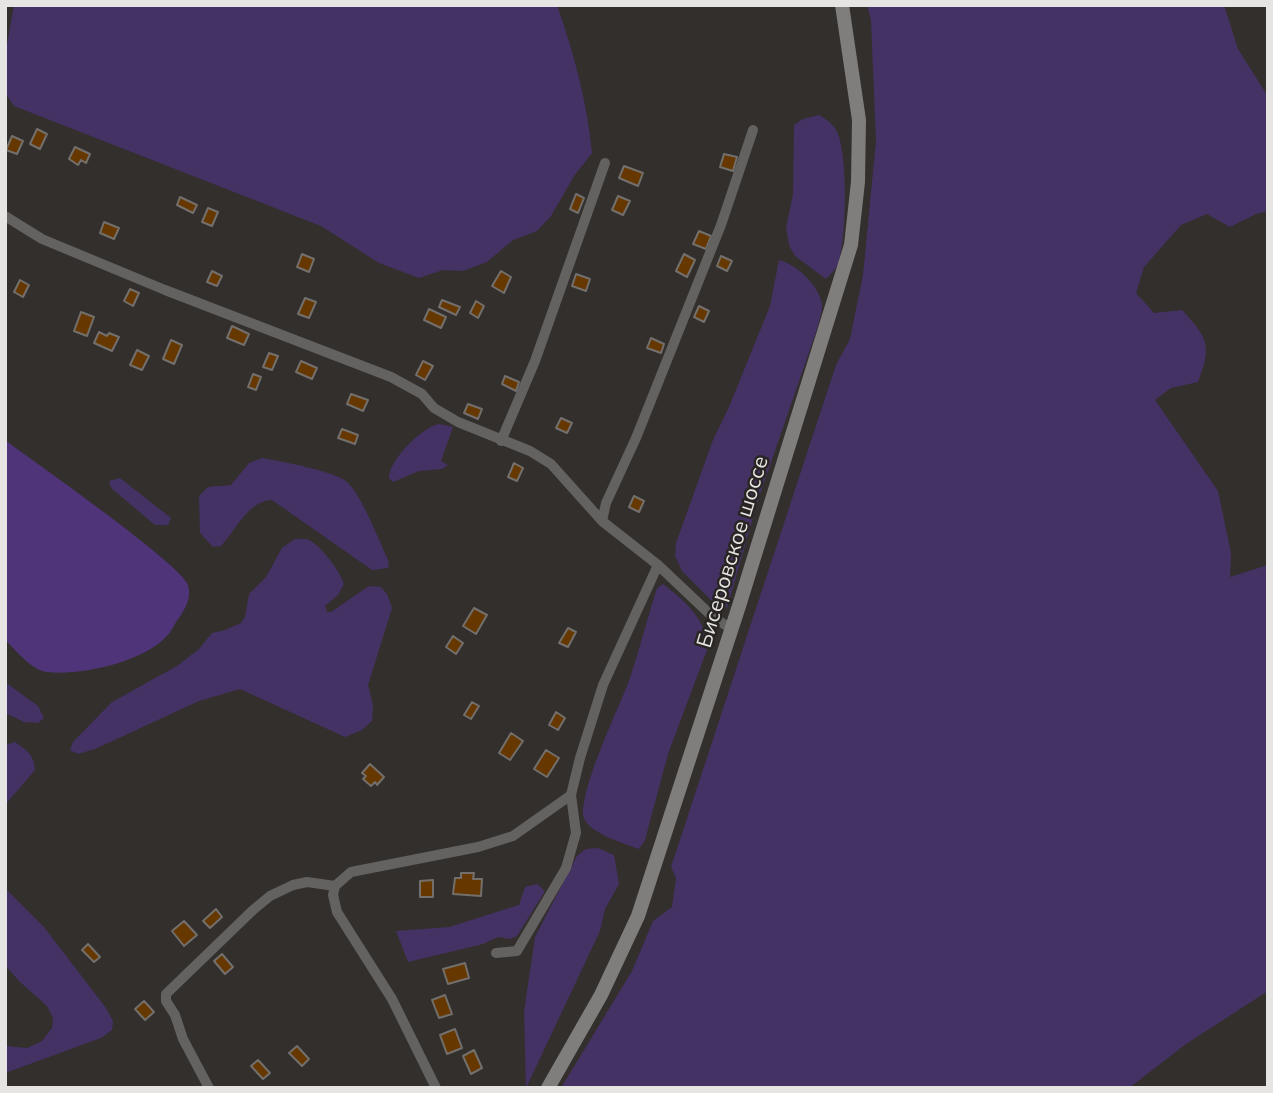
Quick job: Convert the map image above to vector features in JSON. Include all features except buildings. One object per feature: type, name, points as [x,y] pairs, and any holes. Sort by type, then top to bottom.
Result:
[{"type":"main road","name":"Бисеровское шоссе","points":[[548,1088],[601,995],[638,916],[732,629],[851,245],[858,182],[859,120],[842,5]]},
{"type":"street","points":[[602,521],[606,503],[636,438],[721,225],[753,130]]},
{"type":"street","points":[[501,441],[535,361],[605,163]]},
{"type":"street","points":[[5,216],[42,239],[91,260],[391,377],[422,394],[434,408],[458,422],[530,451],[551,464],[602,521],[658,565],[714,618],[732,629]]},
{"type":"street","points":[[496,953],[517,950],[566,868],[576,833],[571,795],[580,758],[603,685],[658,565]]},
{"type":"street","points":[[436,1088],[392,999],[337,912],[333,895],[335,886],[351,872],[478,847],[513,836],[571,795]]},
{"type":"street","points":[[209,1088],[183,1038],[166,994],[270,896],[293,885],[307,883],[335,886]]},
{"type":"shaded area","points":[[14,5],[557,5],[579,78],[592,153],[574,176],[551,216],[537,231],[513,240],[487,262],[463,271],[443,270],[419,278],[379,263],[321,226],[14,106],[5,93],[5,56]]},
{"type":"shaded area","points":[[867,5],[1224,5],[1238,49],[1267,95],[1268,211],[1230,227],[1207,214],[1181,225],[1144,267],[1136,293],[1154,313],[1182,310],[1202,336],[1206,351],[1198,382],[1171,388],[1155,400],[1218,491],[1231,553],[1230,577],[1268,565],[1268,991],[1186,1044],[1129,1088],[561,1088],[632,971],[653,921],[672,907],[676,878],[671,867],[836,365],[850,339],[863,275],[876,141],[871,20]]},
{"type":"shaded area","points":[[819,115],[832,125],[838,134],[845,178],[839,261],[826,279],[795,256],[789,245],[786,227],[793,195],[794,125],[803,119]]},
{"type":"shaded area","points":[[779,260],[806,276],[820,297],[822,310],[758,500],[727,608],[716,605],[682,571],[675,556],[676,543],[713,440],[770,306]]},
{"type":"shaded area","points":[[439,424],[453,427],[441,461],[448,465],[442,469],[419,471],[393,482],[389,478],[390,471],[400,454],[416,437]]},
{"type":"shaded area","points":[[5,440],[134,535],[160,556],[188,585],[189,594],[185,607],[168,635],[155,646],[142,654],[110,665],[61,673],[35,668],[5,640]]},
{"type":"shaded area","points":[[262,458],[318,470],[346,481],[358,496],[370,519],[389,562],[388,568],[372,570],[272,500],[256,505],[221,546],[213,547],[200,533],[199,496],[208,487],[231,485],[249,463]]},
{"type":"shaded area","points":[[120,478],[171,518],[168,525],[155,525],[111,488],[109,481]]},
{"type":"shaded area","points":[[295,539],[307,539],[318,546],[342,579],[344,584],[338,595],[325,606],[327,612],[331,612],[369,586],[381,587],[387,594],[392,608],[368,685],[373,705],[372,721],[362,730],[345,737],[240,689],[199,701],[95,749],[78,754],[70,750],[73,742],[112,702],[177,666],[199,649],[212,633],[241,623],[245,617],[249,594],[266,577],[282,548]]},
{"type":"shaded area","points":[[663,584],[694,612],[704,629],[707,650],[668,754],[645,840],[639,849],[593,828],[584,818],[584,807],[593,771],[629,681],[657,588]]},
{"type":"shaded area","points":[[5,682],[38,706],[44,718],[38,723],[24,722],[5,713]]},
{"type":"shaded area","points":[[15,742],[29,753],[35,770],[5,805],[5,745]]},
{"type":"shaded area","points":[[598,848],[614,855],[619,884],[605,909],[600,931],[526,1088],[524,1012],[535,937],[577,856],[586,849]]},
{"type":"shaded area","points":[[537,884],[545,891],[517,936],[510,939],[498,937],[483,944],[408,962],[396,931],[449,927],[519,905],[525,887]]},
{"type":"shaded area","points":[[5,888],[44,927],[113,1021],[112,1030],[101,1038],[5,1073],[5,1046],[27,1048],[42,1041],[52,1028],[53,1018],[47,1006],[5,965]]}]
